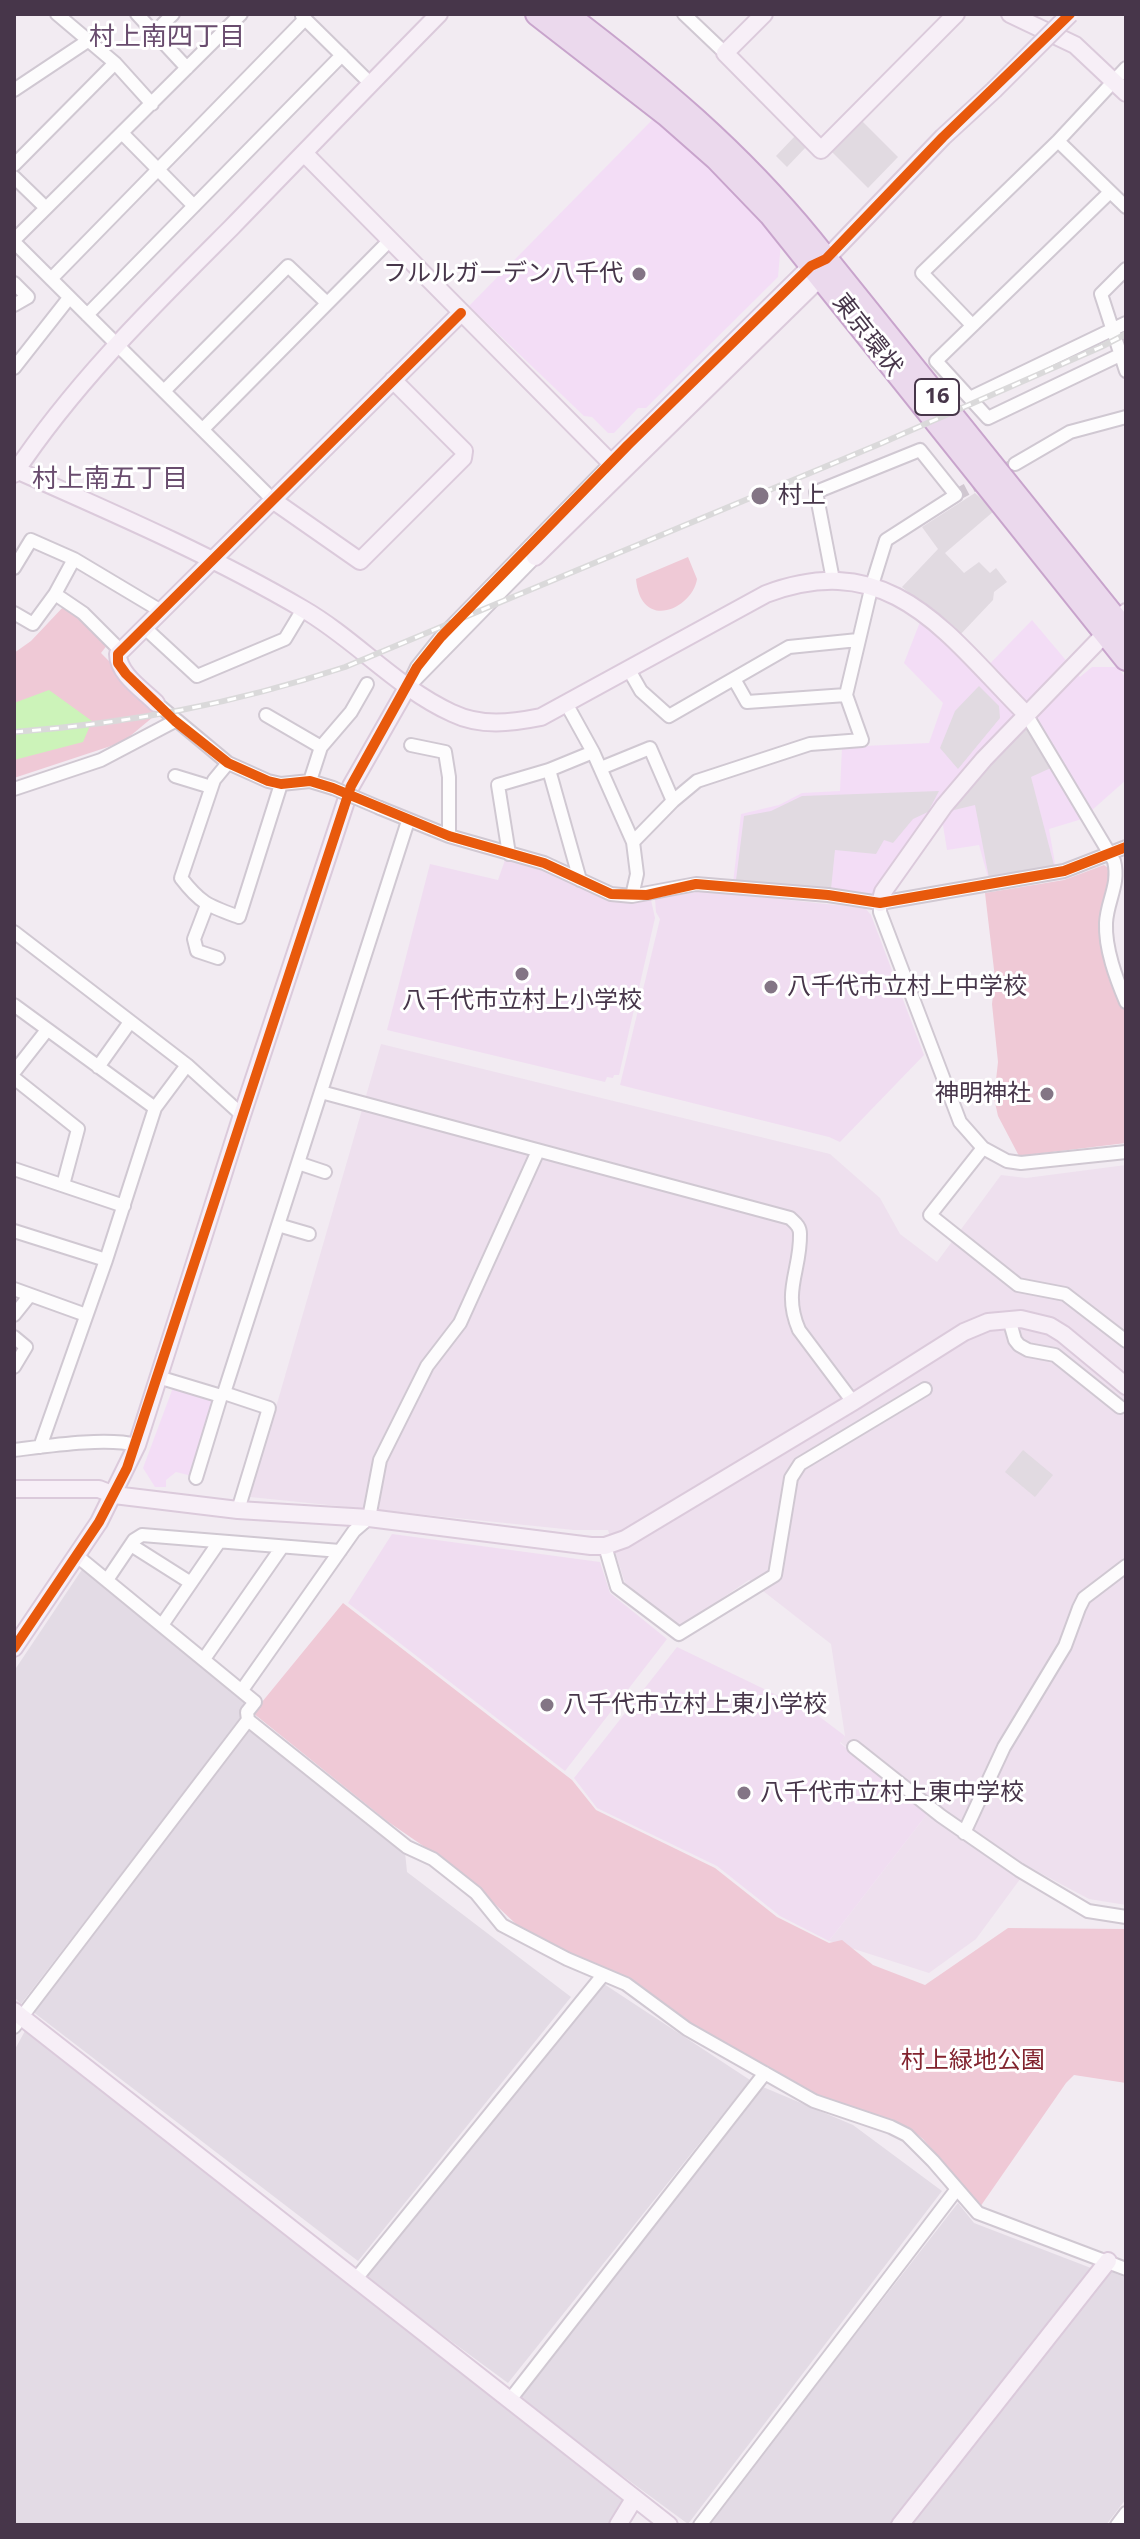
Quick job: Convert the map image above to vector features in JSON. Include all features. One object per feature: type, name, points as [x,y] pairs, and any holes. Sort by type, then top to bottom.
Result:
[{"type":"highway","name":"東京環状","points":[[537,14],[692,136],[819,267],[1119,624],[1126,659]]},
{"type":"highway","name":"東京環状","points":[[566,14],[645,74],[709,129],[771,193],[819,267]]},
{"type":"street","points":[[57,14],[115,63],[152,104]]},
{"type":"street","points":[[137,14],[187,68]]},
{"type":"street","points":[[155,32],[173,14]]},
{"type":"street","points":[[241,14],[14,241],[274,501],[360,561],[463,458],[464,451],[393,380]]},
{"type":"street","points":[[439,14],[116,343],[66,402],[15,471],[211,561],[303,609],[340,633],[408,686],[454,714],[476,721],[509,724],[541,717],[766,594],[792,584],[833,580],[872,585],[904,599],[935,622],[1026,714],[1110,854],[1116,879],[1106,922],[1110,952],[1126,1002]]},
{"type":"street","points":[[684,14],[821,150],[956,14]]},
{"type":"street","points":[[725,53],[764,14]]},
{"type":"street","points":[[1010,14],[1075,45],[1120,74],[1126,93]]},
{"type":"street","points":[[408,686],[425,672],[457,635],[943,137],[1070,14]]},
{"type":"street","points":[[51,279],[303,17],[371,84]]},
{"type":"street","points":[[14,90],[89,40]]},
{"type":"street","points":[[87,315],[342,55]]},
{"type":"street","points":[[14,165],[115,63]]},
{"type":"street","points":[[972,325],[922,273],[1058,141],[1120,74]]},
{"type":"street","points":[[123,134],[194,206]]},
{"type":"street","points":[[1058,141],[1126,207]]},
{"type":"street","points":[[304,153],[618,470]]},
{"type":"street","points":[[14,177],[46,208]]},
{"type":"street","points":[[1110,192],[936,361],[988,418],[1123,353]]},
{"type":"street","points":[[204,428],[389,241]]},
{"type":"street","points":[[165,390],[288,266],[327,303]]},
{"type":"street","points":[[1126,269],[1101,294],[1123,353],[1126,371]]},
{"type":"street","points":[[14,283],[28,297],[14,305]]},
{"type":"street","points":[[14,368],[69,298]]},
{"type":"street","points":[[461,313],[118,654],[118,663],[175,721],[228,763],[268,781],[281,784],[310,781],[333,788],[449,836],[544,863],[611,894],[632,896],[696,884],[828,895],[880,903],[1064,871],[1126,847]]},
{"type":"street","points":[[970,398],[1126,323]]},
{"type":"street","points":[[1015,464],[1070,432],[1126,417]]},
{"type":"street","points":[[633,842],[697,781],[810,744],[862,740],[846,695],[886,540],[956,495],[920,450],[816,492],[833,580]]},
{"type":"street","points":[[14,1648],[77,1556],[114,1495],[137,1445],[351,786],[417,667],[441,637],[618,470]]},
{"type":"street","points":[[14,568],[31,540],[74,559],[161,611]]},
{"type":"street","points":[[14,613],[33,624],[55,594],[74,559]]},
{"type":"street","points":[[55,594],[83,613],[121,651]]},
{"type":"street","points":[[145,628],[197,676],[285,639],[303,609]]},
{"type":"street","points":[[1119,624],[1026,714],[944,806],[883,892],[880,912],[954,1109],[969,1135],[983,1148],[1007,1161],[1021,1163],[1126,1152]]},
{"type":"street","points":[[629,670],[641,691],[669,716],[789,647],[858,640]]},
{"type":"street","points":[[734,679],[747,702],[846,695]]},
{"type":"street","points":[[310,781],[321,747],[351,712],[367,684]]},
{"type":"street","points":[[567,705],[601,768],[633,842],[637,874],[632,896]]},
{"type":"street","points":[[266,715],[321,747]]},
{"type":"street","points":[[14,789],[101,760],[175,721]]},
{"type":"street","points":[[411,745],[445,752],[449,777],[449,836]]},
{"type":"street","points":[[601,768],[650,748],[673,801]]},
{"type":"street","points":[[509,854],[498,785],[549,770],[593,752]]},
{"type":"street","points":[[228,763],[211,787],[181,878],[198,900],[207,905],[239,917],[281,784]]},
{"type":"street","points":[[549,770],[580,880]]},
{"type":"street","points":[[175,776],[211,787]]},
{"type":"street","points":[[238,1510],[269,1408],[224,1393],[408,821]]},
{"type":"street","points":[[207,905],[194,939],[197,951],[218,958]]},
{"type":"street","points":[[14,932],[187,1065],[242,1115]]},
{"type":"street","points":[[14,1005],[155,1108]]},
{"type":"street","points":[[98,1067],[130,1022]]},
{"type":"street","points":[[47,1030],[14,1075],[78,1129],[63,1185]]},
{"type":"street","points":[[40,1447],[106,1260],[155,1108],[187,1065]]},
{"type":"street","points":[[321,1092],[790,1218],[798,1225],[800,1233],[792,1282],[794,1317],[799,1330],[853,1402]]},
{"type":"street","points":[[983,1148],[930,1215],[1018,1285],[1065,1294],[1126,1341]]},
{"type":"street","points":[[242,1690],[354,1531],[369,1518],[380,1460],[427,1366],[460,1323],[538,1151]]},
{"type":"street","points":[[298,1163],[325,1172]]},
{"type":"street","points":[[14,1169],[124,1206]]},
{"type":"street","points":[[278,1225],[309,1234]]},
{"type":"street","points":[[14,1231],[106,1260]]},
{"type":"street","points":[[14,1289],[86,1315]]},
{"type":"street","points":[[14,1315],[30,1295]]},
{"type":"street","points":[[1009,1319],[1019,1345],[1028,1350],[1055,1355],[1120,1407]]},
{"type":"street","points":[[14,1489],[99,1489],[114,1495],[238,1510],[369,1518],[605,1546],[625,1539],[964,1332],[988,1322],[1009,1319],[1037,1322],[1063,1334],[1126,1386]]},
{"type":"street","points":[[14,1337],[26,1347],[14,1367]]},
{"type":"street","points":[[158,1377],[221,1396],[196,1478]]},
{"type":"street","points":[[605,1546],[617,1587],[679,1634],[775,1575],[791,1478],[800,1464],[925,1389]]},
{"type":"street","points":[[216,1412],[226,1409],[230,1395]]},
{"type":"street","points":[[14,1450],[126,1442],[137,1445]]},
{"type":"street","points":[[14,1499],[98,1500],[114,1495]]},
{"type":"street","points":[[107,1580],[131,1545],[142,1535],[340,1551]]},
{"type":"street","points":[[162,1625],[219,1542]]},
{"type":"street","points":[[131,1545],[191,1583]]},
{"type":"street","points":[[204,1659],[282,1547]]},
{"type":"street","points":[[77,1556],[255,1702],[247,1712],[248,1720],[407,1847],[433,1859],[476,1893],[502,1925],[626,1984],[687,2029],[814,2101],[907,2135],[978,2213],[1126,2269]]},
{"type":"street","points":[[964,1833],[1004,1747],[1065,1646],[1084,1598],[1126,1566]]},
{"type":"street","points":[[248,1720],[16,2018],[669,2525]]},
{"type":"street","points":[[854,1747],[964,1833],[1019,1870],[1088,1911],[1126,1917]]},
{"type":"street","points":[[355,2280],[603,1975]]},
{"type":"street","points":[[509,2401],[765,2073]]},
{"type":"street","points":[[700,2525],[957,2189]]},
{"type":"street","points":[[900,2525],[1108,2261]]},
{"type":"street","points":[[618,2525],[634,2499]]},
{"type":"street","points":[[1117,2525],[1126,2513]]},
{"type":"shaded area","points":[[656,116],[721,176],[781,242],[778,277],[646,408],[638,408],[614,433],[608,433],[592,417],[584,416],[469,306]]},
{"type":"shaded area","points":[[858,117],[898,157],[868,188],[828,148]]},
{"type":"shaded area","points":[[795,136],[806,147],[787,167],[776,156]]},
{"type":"shaded area","points":[[975,493],[994,511],[945,553],[964,573],[979,562],[990,573],[996,568],[1007,582],[994,592],[993,600],[959,636],[902,587],[938,549],[922,527]]},
{"type":"shaded area","points":[[1032,620],[1080,677],[1092,667],[1117,667],[1126,678],[1126,780],[1082,819],[1049,829],[1056,869],[989,881],[979,845],[947,850],[940,807],[873,897],[733,883],[741,814],[779,805],[802,793],[840,791],[842,747],[929,743],[943,703],[904,663],[920,622],[932,629],[978,676]]},
{"type":"shaded area","points":[[979,686],[999,706],[1000,718],[958,769],[940,748],[955,711]]},
{"type":"shaded area","points":[[49,690],[92,721],[83,742],[14,760],[14,703]]},
{"type":"shaded area","points":[[1028,727],[1053,767],[1031,777],[1054,865],[989,878],[975,805],[950,811],[968,787]]},
{"type":"shaded area","points":[[939,791],[928,812],[913,819],[893,843],[884,840],[876,854],[835,850],[831,889],[736,880],[744,816],[771,811],[802,796]]},
{"type":"shaded area","name":"八千代市立村上小学校","points":[[505,860],[545,871],[602,897],[629,902],[651,900],[655,918],[619,1075],[607,1077],[605,1082],[387,1030],[430,864],[498,880]]},
{"type":"shaded area","name":"八千代市立村上中学校","points":[[702,891],[865,908],[871,915],[924,1055],[840,1142],[620,1085],[660,919],[655,899]]},
{"type":"shaded area","points":[[381,1044],[830,1154],[880,1198],[900,1234],[937,1262],[1001,1175],[1026,1178],[1126,1165],[1126,1905],[1089,1899],[1029,1867],[976,1939],[929,1973],[829,1941],[928,1813],[840,1742],[845,1736],[831,1644],[749,1580],[684,1624],[673,1624],[625,1583],[608,1530],[574,1530],[250,1497]]},
{"type":"shaded area","points":[[174,1385],[215,1397],[192,1476],[176,1472],[166,1480],[166,1487],[155,1487],[143,1468]]},
{"type":"shaded area","points":[[1023,1450],[1053,1475],[1035,1497],[1005,1472]]},
{"type":"shaded area","name":"八千代市立村上東小学校","points":[[392,1534],[600,1562],[610,1593],[667,1639],[565,1771],[348,1603]]},
{"type":"shaded area","points":[[83,1568],[245,1702],[240,1720],[21,2004],[14,1997],[14,1671]]},
{"type":"shaded area","name":"八千代市立村上東中学校","points":[[677,1647],[816,1714],[845,1736],[840,1743],[928,1813],[829,1941],[780,1916],[717,1866],[597,1808],[574,1778]]},
{"type":"shaded area","points":[[248,1728],[405,1852],[407,1872],[571,1997],[358,2261],[32,2011]]},
{"type":"shaded area","points":[[604,1984],[750,2080],[508,2383],[364,2277]]},
{"type":"shaded area","points":[[26,2029],[624,2502],[609,2525],[14,2525],[14,2051]]},
{"type":"shaded area","points":[[763,2087],[853,2125],[942,2191],[688,2524],[518,2399]]},
{"type":"shaded area","points":[[958,2203],[974,2223],[1091,2268],[890,2525],[707,2525]]},
{"type":"shaded area","points":[[1110,2271],[1126,2278],[1126,2499],[1106,2525],[909,2525]]},
{"type":"green space","points":[[688,557],[697,579],[686,599],[667,610],[647,606],[640,596],[636,579]]},
{"type":"green space","points":[[65,605],[108,644],[101,653],[159,712],[123,742],[14,778],[14,653],[31,641]]},
{"type":"green space","points":[[1104,865],[1112,871],[1100,940],[1103,957],[1126,1010],[1126,1143],[1019,1156],[998,1116],[994,1098],[998,1062],[992,1004],[995,978],[985,893],[1064,880]]},
{"type":"green space","name":"村上緑地公園","points":[[343,1603],[572,1780],[596,1810],[715,1868],[777,1917],[829,1943],[842,1940],[873,1965],[925,1985],[1008,1928],[1126,1929],[1126,2083],[1074,2075],[980,2207],[923,2139],[908,2127],[822,2097],[714,2041],[640,1986],[551,1945],[518,1926],[461,1872],[387,1821],[253,1713]]},
{"type":"tunnel","points":[[956,495],[1015,464]]},
{"type":"railway","points":[[14,732],[181,710],[262,692],[345,667],[882,443],[1126,334]]},
{"type":"cycle path","points":[[14,1648],[99,1522],[127,1468],[351,786],[417,667],[441,637],[628,445],[811,266],[826,259],[943,137],[1070,14]]},
{"type":"cycle path","points":[[461,313],[118,654],[118,663],[126,674],[175,721],[228,763],[268,781],[281,784],[310,781],[333,788],[449,836],[544,863],[611,894],[647,895],[696,884],[828,895],[880,903],[1064,871],[1126,847]]},
{"type":"place","name":"フルルガーデン八千代","points":[[639,274]]},
{"type":"place","name":"村上","points":[[760,496]]},
{"type":"place","name":"八千代市立村上小学校","points":[[522,974]]},
{"type":"place","name":"八千代市立村上中学校","points":[[771,987]]},
{"type":"place","name":"神明神社","points":[[1047,1094]]},
{"type":"place","name":"八千代市立村上東小学校","points":[[547,1705]]},
{"type":"place","name":"八千代市立村上東中学校","points":[[744,1793]]},
{"type":"district","name":"村上南四丁目","points":[[167,38]]},
{"type":"district","name":"村上南五丁目","points":[[110,480]]}]
